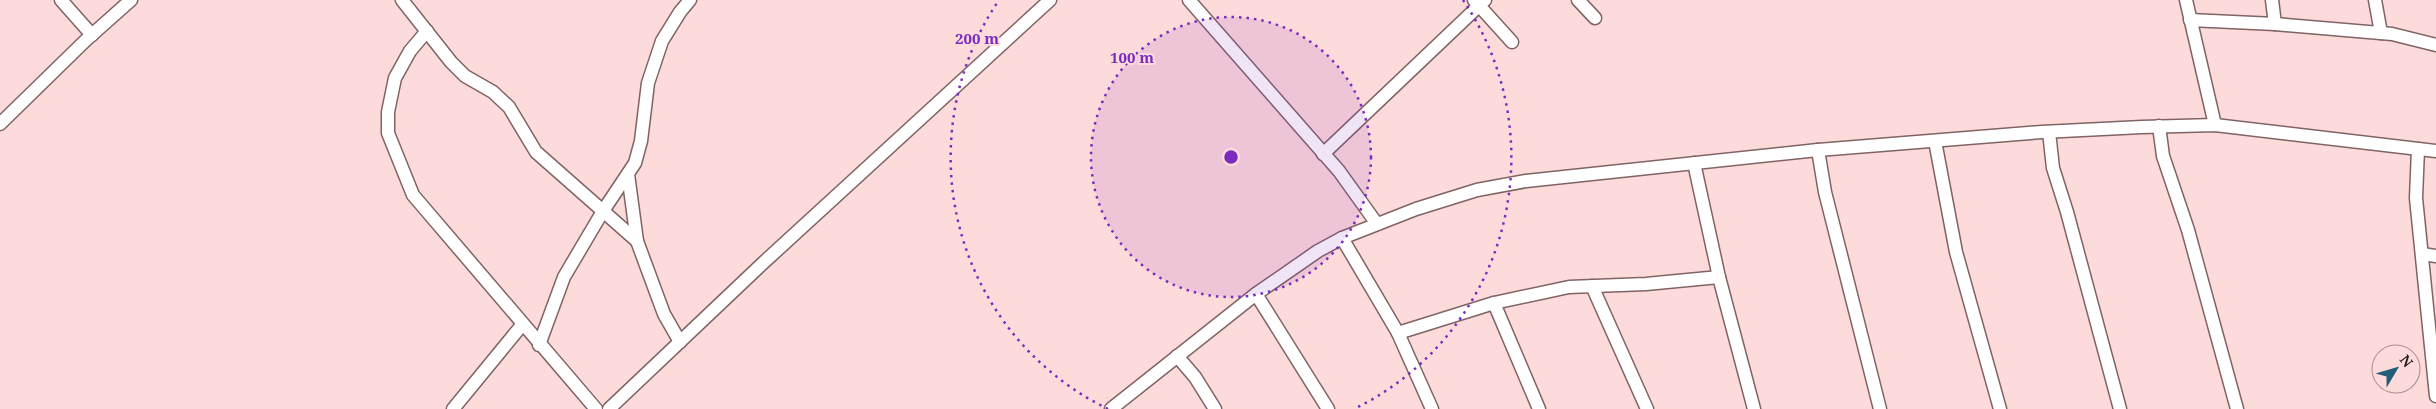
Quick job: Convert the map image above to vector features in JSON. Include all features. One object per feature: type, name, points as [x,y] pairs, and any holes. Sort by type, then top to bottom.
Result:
[{"type":"street","points":[[61,0],[92,35]]},
{"type":"street","points":[[0,124],[131,0]]},
{"type":"street","points":[[402,0],[451,62],[466,76],[493,92],[509,107],[536,152],[638,241]]},
{"type":"street","points":[[539,345],[564,277],[603,211],[635,163],[641,141],[648,83],[662,41],[690,0]]},
{"type":"street","points":[[609,409],[1050,0]]},
{"type":"street","points":[[1189,0],[1323,154],[1377,224]]},
{"type":"street","points":[[1578,0],[1595,18]]},
{"type":"street","points":[[2186,0],[2215,125]]},
{"type":"street","points":[[2272,0],[2275,24]]},
{"type":"street","points":[[2375,0],[2381,32]]},
{"type":"street","points":[[1323,154],[1480,2],[1512,42]]},
{"type":"street","points":[[2190,20],[2381,32],[2410,37],[2436,45]]},
{"type":"street","points":[[427,31],[410,51],[395,78],[388,112],[388,133],[413,195],[539,345],[596,409]]},
{"type":"street","points":[[1110,409],[1256,294],[1318,251],[1342,238],[1416,209],[1477,190],[1526,181],[1818,150],[2049,132],[2159,126],[2215,125],[2436,151]]},
{"type":"street","points":[[2159,126],[2163,156],[2188,230],[2237,409]]},
{"type":"street","points":[[2049,132],[2052,168],[2067,212],[2120,409]]},
{"type":"street","points":[[1936,141],[1956,252],[2000,409]]},
{"type":"street","points":[[2418,149],[2416,198],[2433,349],[2436,396]]},
{"type":"street","points":[[1818,150],[1825,192],[1880,409]]},
{"type":"street","points":[[1694,162],[1719,276],[1754,409]]},
{"type":"street","points":[[628,174],[638,241],[664,314],[680,342]]},
{"type":"street","points":[[1342,238],[1398,334],[1432,409]]},
{"type":"street","points":[[2422,254],[2436,256]]},
{"type":"street","points":[[1398,334],[1494,303],[1569,287],[1646,284],[1719,276]]},
{"type":"street","points":[[1592,286],[1647,409]]},
{"type":"street","points":[[1256,294],[1328,409]]},
{"type":"street","points":[[1494,303],[1539,409]]},
{"type":"street","points":[[453,409],[522,325]]},
{"type":"street","points":[[1177,356],[1195,377],[1215,409]]}]
